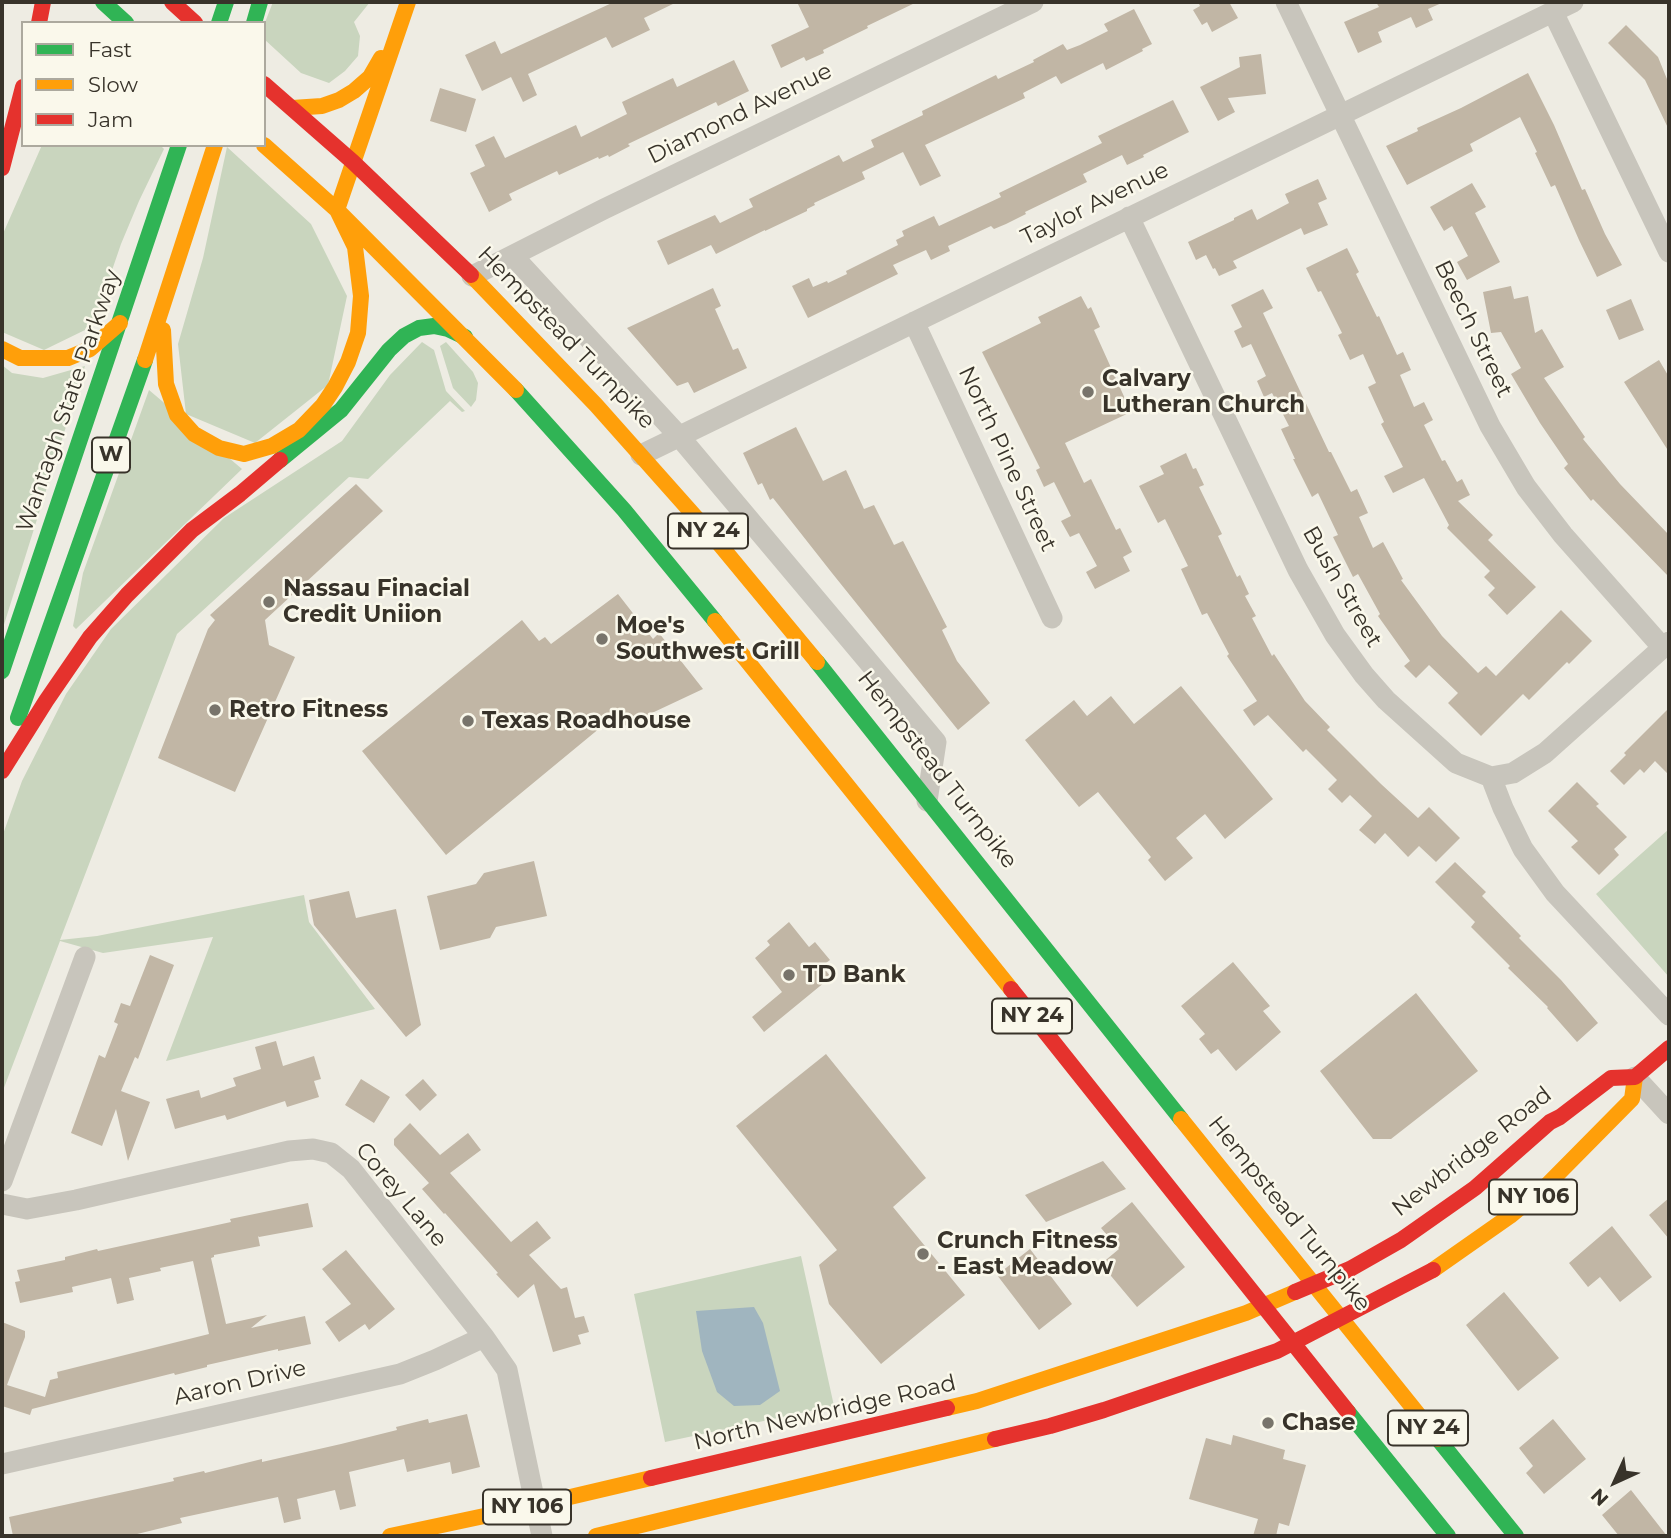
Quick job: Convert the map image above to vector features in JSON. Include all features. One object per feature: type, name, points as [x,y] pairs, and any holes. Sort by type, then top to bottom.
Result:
[{"type":"main road","points":[[38,21],[43,2]]},
{"type":"main road","points":[[103,2],[124,21]]},
{"type":"main road","points":[[172,2],[191,19]]},
{"type":"main road","points":[[220,21],[226,2]]},
{"type":"main road","points":[[255,21],[260,2]]},
{"type":"main road","points":[[163,310],[166,384],[177,415],[194,434],[219,448],[244,454],[272,446],[299,430],[323,405],[348,362],[358,333],[361,296],[355,247],[337,210],[408,2]]},
{"type":"main road","points":[[292,108],[322,106],[354,91],[370,77],[400,28]]},
{"type":"main road","name":"Hempstead Turnpike","points":[[266,86],[353,162],[472,276],[641,454],[797,636],[1311,1285],[1516,1536]]},
{"type":"main road","points":[[2,166],[21,95]]},
{"type":"main road","points":[[2,166],[21,134]]},
{"type":"main road","name":"Wantagh State Parkway","points":[[2,671],[178,147]]},
{"type":"main road","name":"W","points":[[2,763],[163,310],[214,147]]},
{"type":"main road","name":"NY 24","points":[[266,147],[337,210],[630,505],[757,671],[1448,1536]]},
{"type":"main road","points":[[2,349],[20,358],[68,358],[90,349],[120,323]]},
{"type":"main road","points":[[2,771],[90,637],[127,594],[192,530],[341,411],[385,354],[404,336],[419,328],[434,326],[465,337]]},
{"type":"main road","points":[[2,341],[20,358]]},
{"type":"main road","points":[[672,514],[797,636]]},
{"type":"main road","name":"Newbridge Road","points":[[1262,1306],[1350,1269],[1401,1240],[1475,1188],[1550,1122],[1611,1078],[1635,1077],[1669,1048]]},
{"type":"main road","name":"Newbridge Road","points":[[1339,1320],[1440,1265],[1528,1202],[1632,1099],[1635,1077]]},
{"type":"main road","name":"North Newbridge Road","points":[[390,1536],[785,1457],[976,1401],[1262,1306]]},
{"type":"main road","name":"NY 106","points":[[596,1536],[1073,1420],[1266,1355],[1339,1320]]},
{"type":"main road","points":[[785,1457],[789,1490]]},
{"type":"street","name":"Diamond Avenue","points":[[472,276],[604,209],[1033,2]]},
{"type":"street","name":"Beech Street","points":[[1286,2],[1490,426],[1526,487],[1563,535],[1666,645]]},
{"type":"street","name":"Taylor Avenue","points":[[641,454],[1573,2]]},
{"type":"street","points":[[1553,12],[1669,253]]},
{"type":"street","name":"Bush Street","points":[[1129,217],[1298,570],[1335,635],[1364,675],[1396,709],[1456,763],[1491,777]]},
{"type":"street","name":"Hempstead Turnpike","points":[[513,256],[678,435],[936,742],[927,801]]},
{"type":"street","name":"North Pine Street","points":[[914,321],[1052,618]]},
{"type":"street","points":[[1666,645],[1545,753],[1513,773],[1491,777],[1523,849],[1555,893],[1669,1015]]},
{"type":"street","points":[[2,1181],[85,957]]},
{"type":"street","points":[[1635,1077],[1669,1114]]},
{"type":"street","name":"Corey Lane","points":[[2,1204],[27,1209],[289,1151],[313,1149],[331,1153],[351,1169],[507,1370],[542,1536]]},
{"type":"street","name":"Aaron Drive","points":[[2,1464],[400,1374],[484,1337]]},
{"type":"green space","points":[[273,2],[370,2],[354,22],[360,36],[358,56],[345,71],[329,83],[301,73],[266,41],[266,21]]},
{"type":"green space","points":[[41,147],[164,149],[121,244],[97,314],[85,330],[44,350],[2,332],[2,236]]},
{"type":"green space","points":[[227,147],[311,224],[347,296],[328,385],[255,443],[186,414],[178,344],[203,258]]},
{"type":"green space","points":[[422,342],[434,350],[446,391],[465,411],[462,412],[450,401],[368,479],[349,477],[177,634],[60,940],[97,936],[304,895],[309,922],[375,1009],[166,1061],[213,937],[103,953],[60,941],[2,1093],[2,837],[22,781],[66,694],[111,629],[224,518],[342,441],[390,375]]},
{"type":"green space","points":[[446,342],[473,372],[478,383],[476,400],[471,407],[453,388],[440,346]]},
{"type":"green space","points":[[2,365],[12,373],[43,378],[85,366],[2,631]]},
{"type":"green space","points":[[149,390],[242,469],[76,629],[73,626],[83,573]]},
{"type":"green space","points":[[1669,829],[1669,977],[1596,894]]},
{"type":"green space","points":[[801,1256],[834,1406],[665,1442],[634,1294]]},
{"type":"water","points":[[754,1307],[763,1323],[780,1391],[760,1405],[734,1406],[717,1392],[702,1351],[696,1311]]},
{"type":"building","points":[[614,2],[677,2],[644,18],[650,30],[612,48],[606,37],[528,74],[537,95],[523,102],[511,77],[482,91],[465,55],[495,41],[501,54]]},
{"type":"building","points":[[797,2],[917,2],[823,50],[824,53],[806,61],[804,57],[781,68],[771,45],[809,27]]},
{"type":"building","points":[[1198,2],[1229,2],[1238,18],[1212,32],[1207,22],[1202,25],[1193,10],[1200,6]]},
{"type":"building","points":[[1376,2],[1444,2],[1428,9],[1433,20],[1416,28],[1411,17],[1378,32],[1382,42],[1358,53],[1344,22],[1379,7]]},
{"type":"building","points":[[1134,9],[1152,44],[1106,70],[1103,63],[1061,84],[1056,76],[1023,93],[1025,98],[925,145],[941,176],[920,186],[903,152],[862,172],[865,179],[814,203],[807,211],[716,254],[711,245],[668,265],[657,241],[715,215],[720,223],[753,207],[749,199],[839,155],[843,162],[874,147],[871,140],[923,115],[922,111],[996,75],[998,79],[1034,62],[1033,60],[1063,44],[1067,50],[1080,45],[1108,31],[1104,24]]},
{"type":"building","points":[[1626,25],[1658,57],[1669,84],[1669,130],[1645,80],[1608,43]]},
{"type":"building","points":[[1261,54],[1266,94],[1228,98],[1235,112],[1218,121],[1200,87],[1240,67],[1239,57]]},
{"type":"building","points":[[734,60],[749,91],[718,106],[716,102],[628,144],[630,146],[609,157],[598,157],[559,175],[557,171],[509,194],[512,200],[489,212],[470,173],[485,166],[475,145],[494,136],[505,158],[576,125],[581,137],[627,114],[622,102],[673,78],[677,87]]},
{"type":"building","points":[[1528,73],[1582,190],[1585,189],[1622,265],[1597,277],[1555,185],[1551,187],[1520,117],[1470,144],[1473,151],[1407,185],[1386,146]]},
{"type":"building","points":[[440,88],[476,99],[466,132],[430,121]]},
{"type":"building","points":[[1173,100],[1189,132],[1127,165],[1122,155],[1083,174],[1087,182],[1006,224],[994,229],[991,226],[948,246],[950,251],[931,260],[926,250],[893,265],[898,274],[808,318],[792,286],[809,278],[813,287],[847,274],[846,271],[898,245],[896,240],[904,236],[902,231],[934,216],[939,226],[1001,197],[999,193],[1102,143],[1098,136]]},
{"type":"building","points":[[1318,179],[1327,199],[1318,203],[1328,225],[1304,235],[1301,228],[1233,261],[1237,268],[1219,276],[1206,255],[1196,260],[1188,242],[1252,209],[1257,220],[1289,203],[1285,194]]},
{"type":"building","points":[[1472,183],[1486,207],[1475,213],[1500,262],[1467,280],[1457,262],[1468,256],[1452,226],[1444,231],[1430,207]]},
{"type":"building","points":[[1347,248],[1359,272],[1356,274],[1377,317],[1379,316],[1397,355],[1403,352],[1411,370],[1400,375],[1414,407],[1424,402],[1433,420],[1424,425],[1442,461],[1445,460],[1457,482],[1462,479],[1470,495],[1458,501],[1493,535],[1488,540],[1536,587],[1507,615],[1488,595],[1495,588],[1484,577],[1490,571],[1447,528],[1449,525],[1424,478],[1393,493],[1384,476],[1403,467],[1381,424],[1384,422],[1368,387],[1376,383],[1363,354],[1350,360],[1338,335],[1342,333],[1306,268]]},
{"type":"building","points":[[1511,286],[1514,299],[1528,296],[1535,333],[1542,329],[1564,367],[1544,378],[1585,437],[1583,439],[1620,484],[1669,535],[1669,577],[1593,499],[1591,501],[1564,468],[1568,464],[1511,374],[1521,368],[1501,332],[1491,333],[1483,292]]},
{"type":"building","points":[[713,288],[721,306],[715,309],[733,350],[738,348],[747,368],[694,393],[688,382],[677,386],[627,328]]},
{"type":"building","points":[[1263,289],[1273,308],[1263,313],[1329,452],[1351,492],[1357,489],[1368,513],[1359,517],[1373,548],[1383,542],[1403,579],[1401,580],[1442,636],[1478,673],[1486,666],[1496,676],[1561,610],[1592,641],[1529,700],[1523,694],[1481,736],[1448,703],[1458,693],[1429,665],[1416,678],[1404,666],[1410,661],[1378,616],[1380,614],[1358,574],[1353,577],[1333,537],[1338,535],[1318,493],[1312,497],[1293,459],[1281,429],[1289,426],[1272,393],[1264,397],[1257,381],[1266,376],[1251,344],[1242,348],[1234,331],[1242,327],[1231,305]]},
{"type":"building","name":"Calvary Lutheran Church","points":[[1081,296],[1088,309],[1091,307],[1100,327],[1094,330],[1131,412],[1065,443],[1084,483],[1091,479],[1116,530],[1120,528],[1132,552],[1123,557],[1130,571],[1095,589],[1086,572],[1097,566],[1079,533],[1070,537],[1061,521],[1071,516],[1054,482],[1044,487],[1036,470],[1040,468],[982,352],[1041,323],[1038,317]]},
{"type":"building","points":[[1631,299],[1644,330],[1619,340],[1606,310]]},
{"type":"building","points":[[1659,360],[1669,377],[1669,452],[1624,382]]},
{"type":"building","points":[[796,427],[823,481],[846,470],[864,509],[874,505],[894,545],[903,541],[947,627],[942,630],[957,661],[990,703],[958,730],[773,498],[770,500],[762,483],[758,485],[743,453]]},
{"type":"building","points":[[1186,453],[1204,485],[1199,487],[1222,534],[1218,536],[1237,577],[1240,575],[1249,594],[1245,596],[1256,616],[1252,618],[1272,656],[1274,654],[1305,701],[1330,727],[1327,730],[1381,784],[1418,818],[1429,807],[1460,838],[1436,862],[1419,846],[1408,857],[1385,833],[1375,844],[1359,830],[1372,816],[1350,795],[1342,803],[1328,789],[1337,780],[1306,749],[1303,752],[1268,715],[1254,726],[1243,710],[1257,701],[1227,656],[1229,654],[1207,613],[1202,615],[1181,569],[1188,566],[1165,519],[1158,523],[1139,486],[1164,474],[1160,466]]},
{"type":"building","points":[[356,484],[383,511],[265,620],[269,645],[295,657],[235,792],[158,758],[208,629],[215,620],[210,615]]},
{"type":"building","points":[[618,594],[653,639],[659,633],[703,689],[620,728],[612,718],[446,855],[362,751],[522,620],[539,641],[545,637],[551,644]]},
{"type":"building","points":[[1181,686],[1273,799],[1225,839],[1205,814],[1176,838],[1193,858],[1165,881],[1148,860],[1151,857],[1098,792],[1079,807],[1025,740],[1074,700],[1087,716],[1111,696],[1134,724]]},
{"type":"building","points":[[1669,708],[1669,775],[1655,761],[1644,773],[1640,769],[1624,785],[1610,771]]},
{"type":"building","points":[[1577,782],[1627,837],[1614,849],[1619,855],[1599,875],[1571,847],[1578,841],[1548,811]]},
{"type":"building","points":[[534,861],[547,916],[496,927],[490,938],[440,950],[427,896],[476,884],[484,873]]},
{"type":"building","points":[[1455,862],[1486,892],[1482,896],[1598,1023],[1577,1042],[1548,1007],[1471,927],[1475,922],[1435,882]]},
{"type":"building","points":[[349,891],[356,918],[396,909],[421,1025],[406,1037],[314,925],[309,900]]},
{"type":"building","points":[[789,922],[809,947],[815,942],[830,960],[822,966],[831,977],[764,1032],[752,1017],[782,992],[755,958],[770,945],[767,941]]},
{"type":"building","points":[[150,955],[174,965],[138,1059],[135,1057],[121,1091],[150,1102],[128,1161],[116,1109],[102,1146],[71,1133],[99,1055],[105,1058],[118,1024],[114,1022],[121,1003],[130,1006]]},
{"type":"building","points":[[1233,962],[1270,1006],[1263,1011],[1281,1032],[1236,1071],[1218,1049],[1211,1054],[1199,1039],[1205,1034],[1181,1006]]},
{"type":"building","points":[[1416,993],[1478,1071],[1391,1139],[1373,1139],[1320,1071]]},
{"type":"building","points":[[276,1041],[283,1066],[314,1056],[321,1079],[314,1081],[319,1097],[287,1107],[285,1101],[227,1120],[225,1115],[175,1129],[166,1099],[199,1090],[201,1098],[236,1086],[233,1078],[261,1069],[255,1047]]},
{"type":"building","points":[[826,1054],[926,1178],[893,1207],[965,1295],[881,1364],[829,1304],[819,1265],[837,1250],[736,1126]]},
{"type":"building","points":[[361,1079],[390,1097],[374,1123],[345,1105]]},
{"type":"building","points":[[423,1079],[437,1095],[420,1111],[405,1095]]},
{"type":"building","points":[[410,1123],[440,1155],[468,1133],[481,1150],[450,1173],[511,1242],[537,1221],[551,1238],[529,1255],[561,1289],[567,1287],[575,1318],[584,1316],[589,1332],[578,1335],[581,1344],[553,1352],[534,1284],[518,1298],[422,1189],[429,1183],[394,1145],[394,1139]]},
{"type":"building","points":[[1103,1161],[1126,1189],[1046,1222],[1025,1195]]},
{"type":"building","points":[[1669,1198],[1669,1239],[1649,1215]]},
{"type":"building","points":[[1132,1202],[1185,1267],[1137,1307],[1101,1264],[1119,1249],[1101,1228]]},
{"type":"building","points":[[308,1203],[313,1227],[258,1236],[260,1246],[214,1255],[211,1258],[226,1324],[267,1315],[251,1328],[305,1316],[311,1344],[278,1349],[118,1387],[32,1409],[30,1415],[2,1406],[2,1322],[25,1331],[7,1385],[45,1397],[50,1380],[58,1378],[57,1372],[209,1334],[193,1261],[129,1278],[134,1300],[117,1304],[111,1278],[72,1287],[73,1292],[20,1303],[15,1282],[20,1281],[17,1270],[65,1260],[65,1257],[97,1249],[98,1251]]},
{"type":"building","points":[[1612,1226],[1652,1277],[1620,1302],[1600,1277],[1588,1287],[1569,1263]]},
{"type":"building","points":[[1030,1249],[1072,1304],[1039,1330],[997,1275]]},
{"type":"building","points":[[346,1250],[395,1309],[369,1330],[365,1324],[339,1342],[325,1322],[351,1304],[322,1269]]},
{"type":"building","points":[[1504,1292],[1559,1358],[1518,1391],[1466,1325]]},
{"type":"building","points":[[467,1414],[480,1467],[452,1474],[450,1462],[407,1472],[404,1459],[349,1472],[356,1506],[340,1510],[335,1490],[297,1499],[301,1519],[284,1523],[278,1497],[180,1518],[182,1523],[129,1536],[13,1536],[9,1517],[174,1481],[173,1478],[204,1471],[205,1473],[262,1459],[262,1462],[341,1444],[428,1419],[429,1423]]},
{"type":"building","points":[[1553,1419],[1586,1459],[1544,1494],[1526,1473],[1533,1466],[1519,1448]]},
{"type":"building","points":[[1233,1435],[1285,1450],[1283,1459],[1306,1465],[1289,1526],[1279,1523],[1276,1536],[1253,1536],[1258,1519],[1189,1499],[1206,1438],[1231,1445]]},
{"type":"building","points":[[1631,1490],[1667,1536],[1619,1536],[1602,1515]]},
{"type":"traffic: fast","points":[[103,2],[124,21]]},
{"type":"traffic: fast","points":[[220,21],[226,2]]},
{"type":"traffic: fast","points":[[255,21],[260,2]]},
{"type":"traffic: fast","points":[[2,671],[178,147]]},
{"type":"traffic: fast","points":[[280,460],[341,410],[389,350],[404,336],[419,328],[434,326],[465,337]]},
{"type":"traffic: fast","points":[[18,718],[145,360]]},
{"type":"traffic: fast","points":[[516,390],[624,510],[715,621]]},
{"type":"traffic: fast","points":[[817,662],[1181,1119]]},
{"type":"traffic: fast","points":[[1348,1412],[1448,1536]]},
{"type":"traffic: fast","points":[[1438,1439],[1516,1536]]},
{"type":"traffic: slow","points":[[337,210],[408,2]]},
{"type":"traffic: slow","points":[[292,108],[322,106],[339,100],[370,77],[381,58]]},
{"type":"traffic: slow","points":[[145,360],[214,147]]},
{"type":"traffic: slow","points":[[266,147],[337,210],[516,390]]},
{"type":"traffic: slow","points":[[163,330],[166,384],[177,415],[194,434],[219,448],[244,454],[272,446],[299,430],[323,405],[335,387],[348,362],[358,333],[361,296],[355,247],[337,210]]},
{"type":"traffic: slow","points":[[471,275],[596,405],[716,540],[817,662]]},
{"type":"traffic: slow","points":[[2,349],[20,358],[68,358],[90,349],[120,323]]},
{"type":"traffic: slow","points":[[715,621],[1011,989]]},
{"type":"traffic: slow","points":[[1433,1270],[1510,1216],[1545,1187],[1632,1099],[1635,1077]]},
{"type":"traffic: slow","points":[[1181,1119],[1438,1439]]},
{"type":"traffic: slow","points":[[947,1408],[977,1401],[1246,1313],[1295,1292]]},
{"type":"traffic: slow","points":[[596,1536],[995,1439]]},
{"type":"traffic: slow","points":[[390,1536],[651,1478]]},
{"type":"traffic: jam","points":[[39,21],[43,2]]},
{"type":"traffic: jam","points":[[172,2],[193,21]]},
{"type":"traffic: jam","points":[[266,86],[353,162],[471,275]]},
{"type":"traffic: jam","points":[[2,168],[21,95]]},
{"type":"traffic: jam","points":[[2,771],[90,637],[127,595],[192,530],[280,460]]},
{"type":"traffic: jam","points":[[1011,989],[1348,1412]]},
{"type":"traffic: jam","points":[[1295,1292],[1350,1269],[1401,1240],[1475,1188],[1550,1122],[1611,1078],[1635,1077],[1669,1048]]},
{"type":"traffic: jam","points":[[995,1439],[1104,1410],[1277,1351],[1433,1270]]},
{"type":"traffic: jam","points":[[651,1478],[947,1408]]},
{"type":"place","name":"Calvary Lutheran Church","points":[[1088,392]]},
{"type":"place","name":"Nassau Finacial Credit Uniion","points":[[269,602]]},
{"type":"place","name":"Moe's Southwest Grill","points":[[602,639]]},
{"type":"place","name":"Retro Fitness","points":[[215,710]]},
{"type":"place","name":"Texas Roadhouse","points":[[468,721]]},
{"type":"place","name":"TD Bank","points":[[789,975]]},
{"type":"place","name":"Crunch Fitness - East Meadow","points":[[923,1254]]},
{"type":"place","name":"Chase","points":[[1268,1423]]}]
